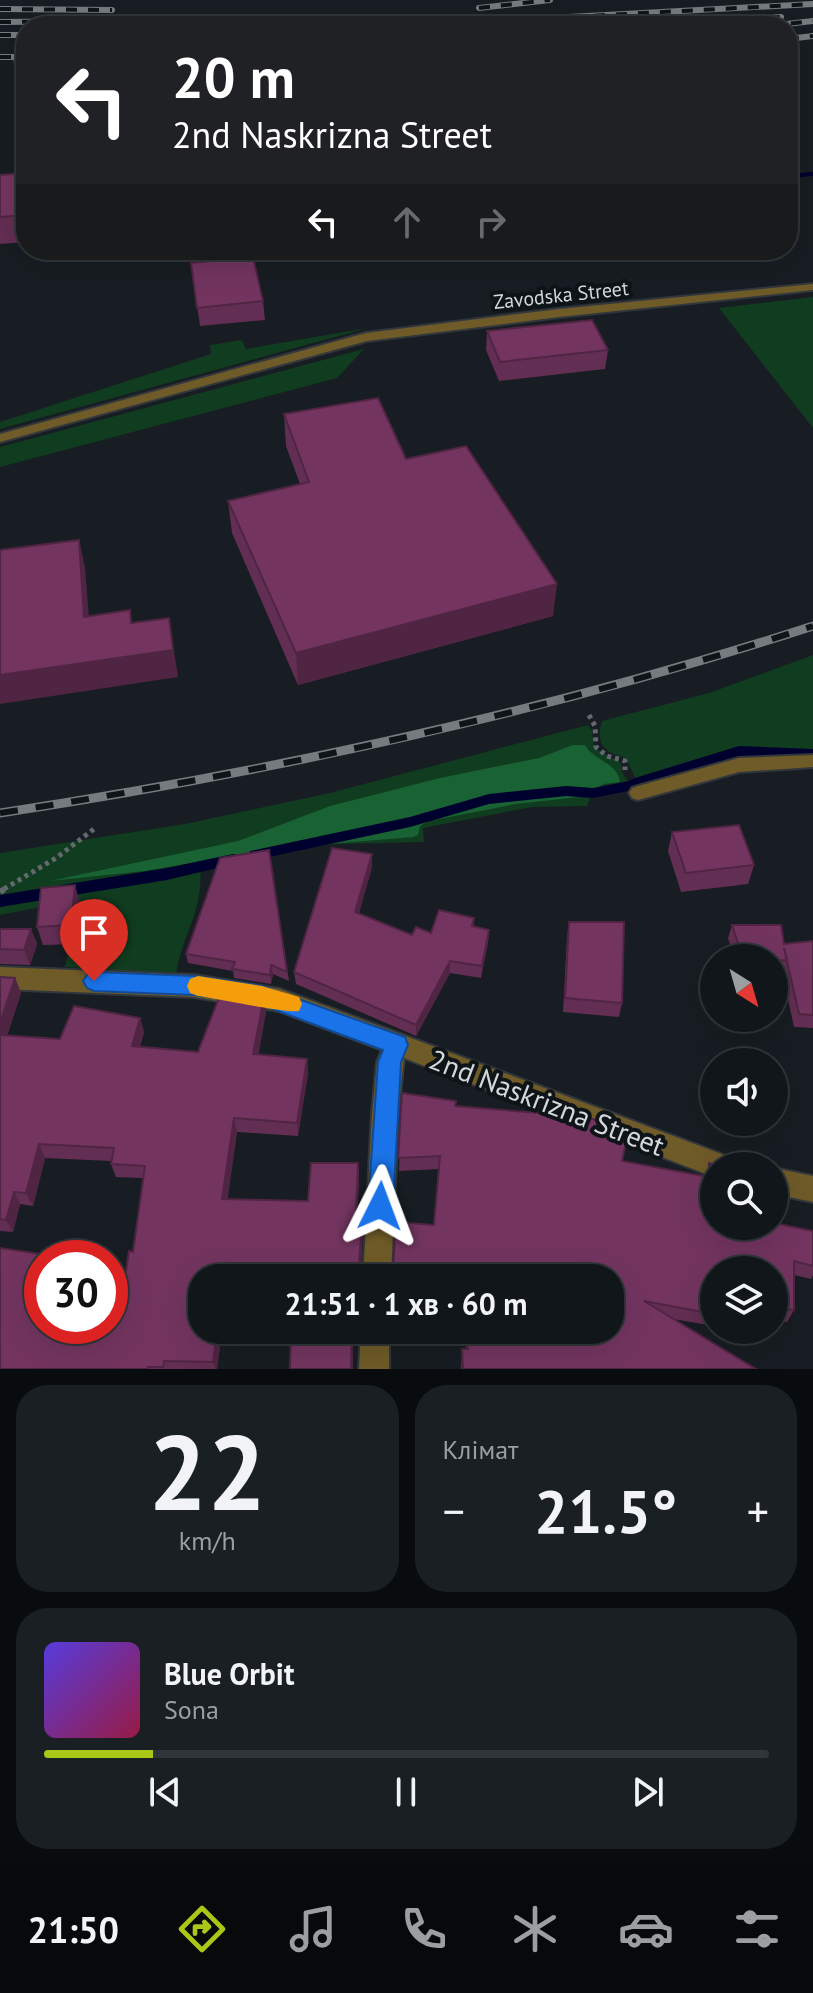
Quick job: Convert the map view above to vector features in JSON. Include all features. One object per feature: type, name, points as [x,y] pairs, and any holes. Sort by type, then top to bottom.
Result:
[{"type":"street","name":"2nd Naskrizna Street","points":[[0,978],[220,988],[280,1000],[700,1159]]},
{"type":"street","points":[[378,1264],[385,1114],[390,1062],[397,1045]]},
{"type":"street","points":[[788,1184],[813,1189]]},
{"type":"street","points":[[374,1369],[375,1344]]},
{"type":"lane","name":"Zavodska Street","points":[[0,438],[315,349],[402,331],[813,287]]},
{"type":"lane","points":[[638,793],[739,765],[813,761]]},
{"type":"path","points":[[589,715],[595,726],[596,747],[607,756],[625,761],[625,773],[638,793]]},
{"type":"path","points":[[0,892],[56,858],[94,829]]},
{"type":"green space","points":[[813,297],[813,428],[719,308]]},
{"type":"green space","points":[[368,328],[0,429],[0,422],[211,354],[210,345],[242,340],[246,349]]},
{"type":"green space","points":[[364,349],[337,378],[0,467],[0,447]]},
{"type":"green space","points":[[813,655],[813,756],[741,754],[637,782],[626,758],[607,750],[601,742],[602,721],[709,693]]},
{"type":"green space","points":[[588,725],[594,748],[621,763],[623,774],[631,785],[591,795],[587,806],[532,807],[423,828],[424,842],[335,844],[200,866],[199,896],[176,974],[65,967],[70,944],[77,943],[47,906],[0,915],[0,853],[185,824],[330,793]]},
{"type":"green space","points":[[573,745],[585,745],[615,770],[620,782],[604,784],[579,797],[516,804],[429,821],[420,826],[418,835],[413,837],[281,848],[145,871],[50,881],[238,841],[330,806],[440,778],[539,758]]},
{"type":"building","points":[[16,174],[16,216],[0,217],[0,175]]},
{"type":"building","points":[[254,260],[263,301],[197,308],[191,263]]},
{"type":"building","points":[[592,320],[608,350],[500,362],[487,331]]},
{"type":"building","points":[[378,398],[406,459],[466,446],[557,584],[296,653],[228,501],[309,482],[284,414]]},
{"type":"building","points":[[79,540],[84,617],[130,610],[131,623],[169,618],[173,650],[0,675],[0,550]]},
{"type":"building","points":[[739,825],[754,865],[686,873],[672,832]]},
{"type":"building","points":[[332,848],[372,854],[355,912],[412,935],[416,927],[431,933],[439,910],[474,918],[472,926],[489,930],[482,966],[450,961],[416,1025],[294,972]]},
{"type":"building","points":[[269,850],[287,972],[271,965],[270,975],[232,969],[235,962],[186,954],[220,858]]},
{"type":"building","points":[[75,885],[71,925],[37,927],[41,888]]},
{"type":"building","points":[[569,922],[624,922],[622,1003],[565,998]]},
{"type":"building","points":[[732,925],[781,925],[784,944],[738,944]]},
{"type":"building","points":[[0,929],[31,929],[24,950],[0,949]]},
{"type":"building","points":[[813,941],[813,1015],[799,1014],[788,964],[788,944],[784,944]]},
{"type":"building","points":[[0,977],[15,978],[0,1023]]},
{"type":"building","points":[[222,990],[264,997],[253,1054],[307,1059],[297,1123],[234,1118],[222,1199],[308,1201],[311,1163],[358,1163],[356,1218],[362,1219],[359,1264],[188,1264],[188,1344],[215,1344],[213,1362],[164,1361],[163,1367],[148,1369],[0,1369],[0,1248],[24,1252],[24,1344],[128,1344],[128,1258],[129,1251],[133,1252],[145,1166],[111,1164],[114,1148],[39,1144],[26,1193],[14,1192],[6,1220],[0,1219],[0,1035],[60,1039],[74,1006],[140,1018],[132,1046],[198,1052]]},
{"type":"building","points":[[402,1093],[456,1101],[455,1106],[587,1117],[628,1132],[622,1161],[700,1175],[700,1240],[788,1240],[788,1226],[813,1231],[813,1266],[794,1261],[794,1310],[788,1309],[788,1256],[700,1256],[700,1311],[644,1301],[700,1335],[700,1344],[715,1344],[756,1369],[463,1369],[462,1349],[468,1349],[468,1344],[624,1344],[624,1264],[393,1264],[396,1222],[434,1225],[440,1156],[398,1158]]},
{"type":"building","points":[[291,1344],[352,1344],[351,1369],[290,1369]]},
{"type":"waterway","points":[[798,175],[813,174]]},
{"type":"waterway","points":[[635,783],[739,751],[813,754]]},
{"type":"waterway","points":[[255,855],[410,822],[489,799],[566,791],[593,793],[628,786]]},
{"type":"waterway","points":[[0,901],[167,874],[233,859]]},
{"type":"railway","points":[[479,8],[550,0]]},
{"type":"railway","points":[[587,16],[813,4]]},
{"type":"railway","points":[[0,9],[112,10]]},
{"type":"railway","points":[[798,23],[813,21]]},
{"type":"railway","points":[[0,22],[16,22]]},
{"type":"railway","points":[[0,35],[16,35]]},
{"type":"railway","points":[[798,38],[813,36]]},
{"type":"railway","points":[[0,57],[16,57]]},
{"type":"railway","points":[[0,813],[206,778],[411,736],[613,686],[813,626]]},
{"type":"slow traffic","points":[[198,986],[291,1004]]},
{"type":"route","points":[[94,981],[220,988],[262,996],[397,1045],[390,1062],[380,1206]]}]
